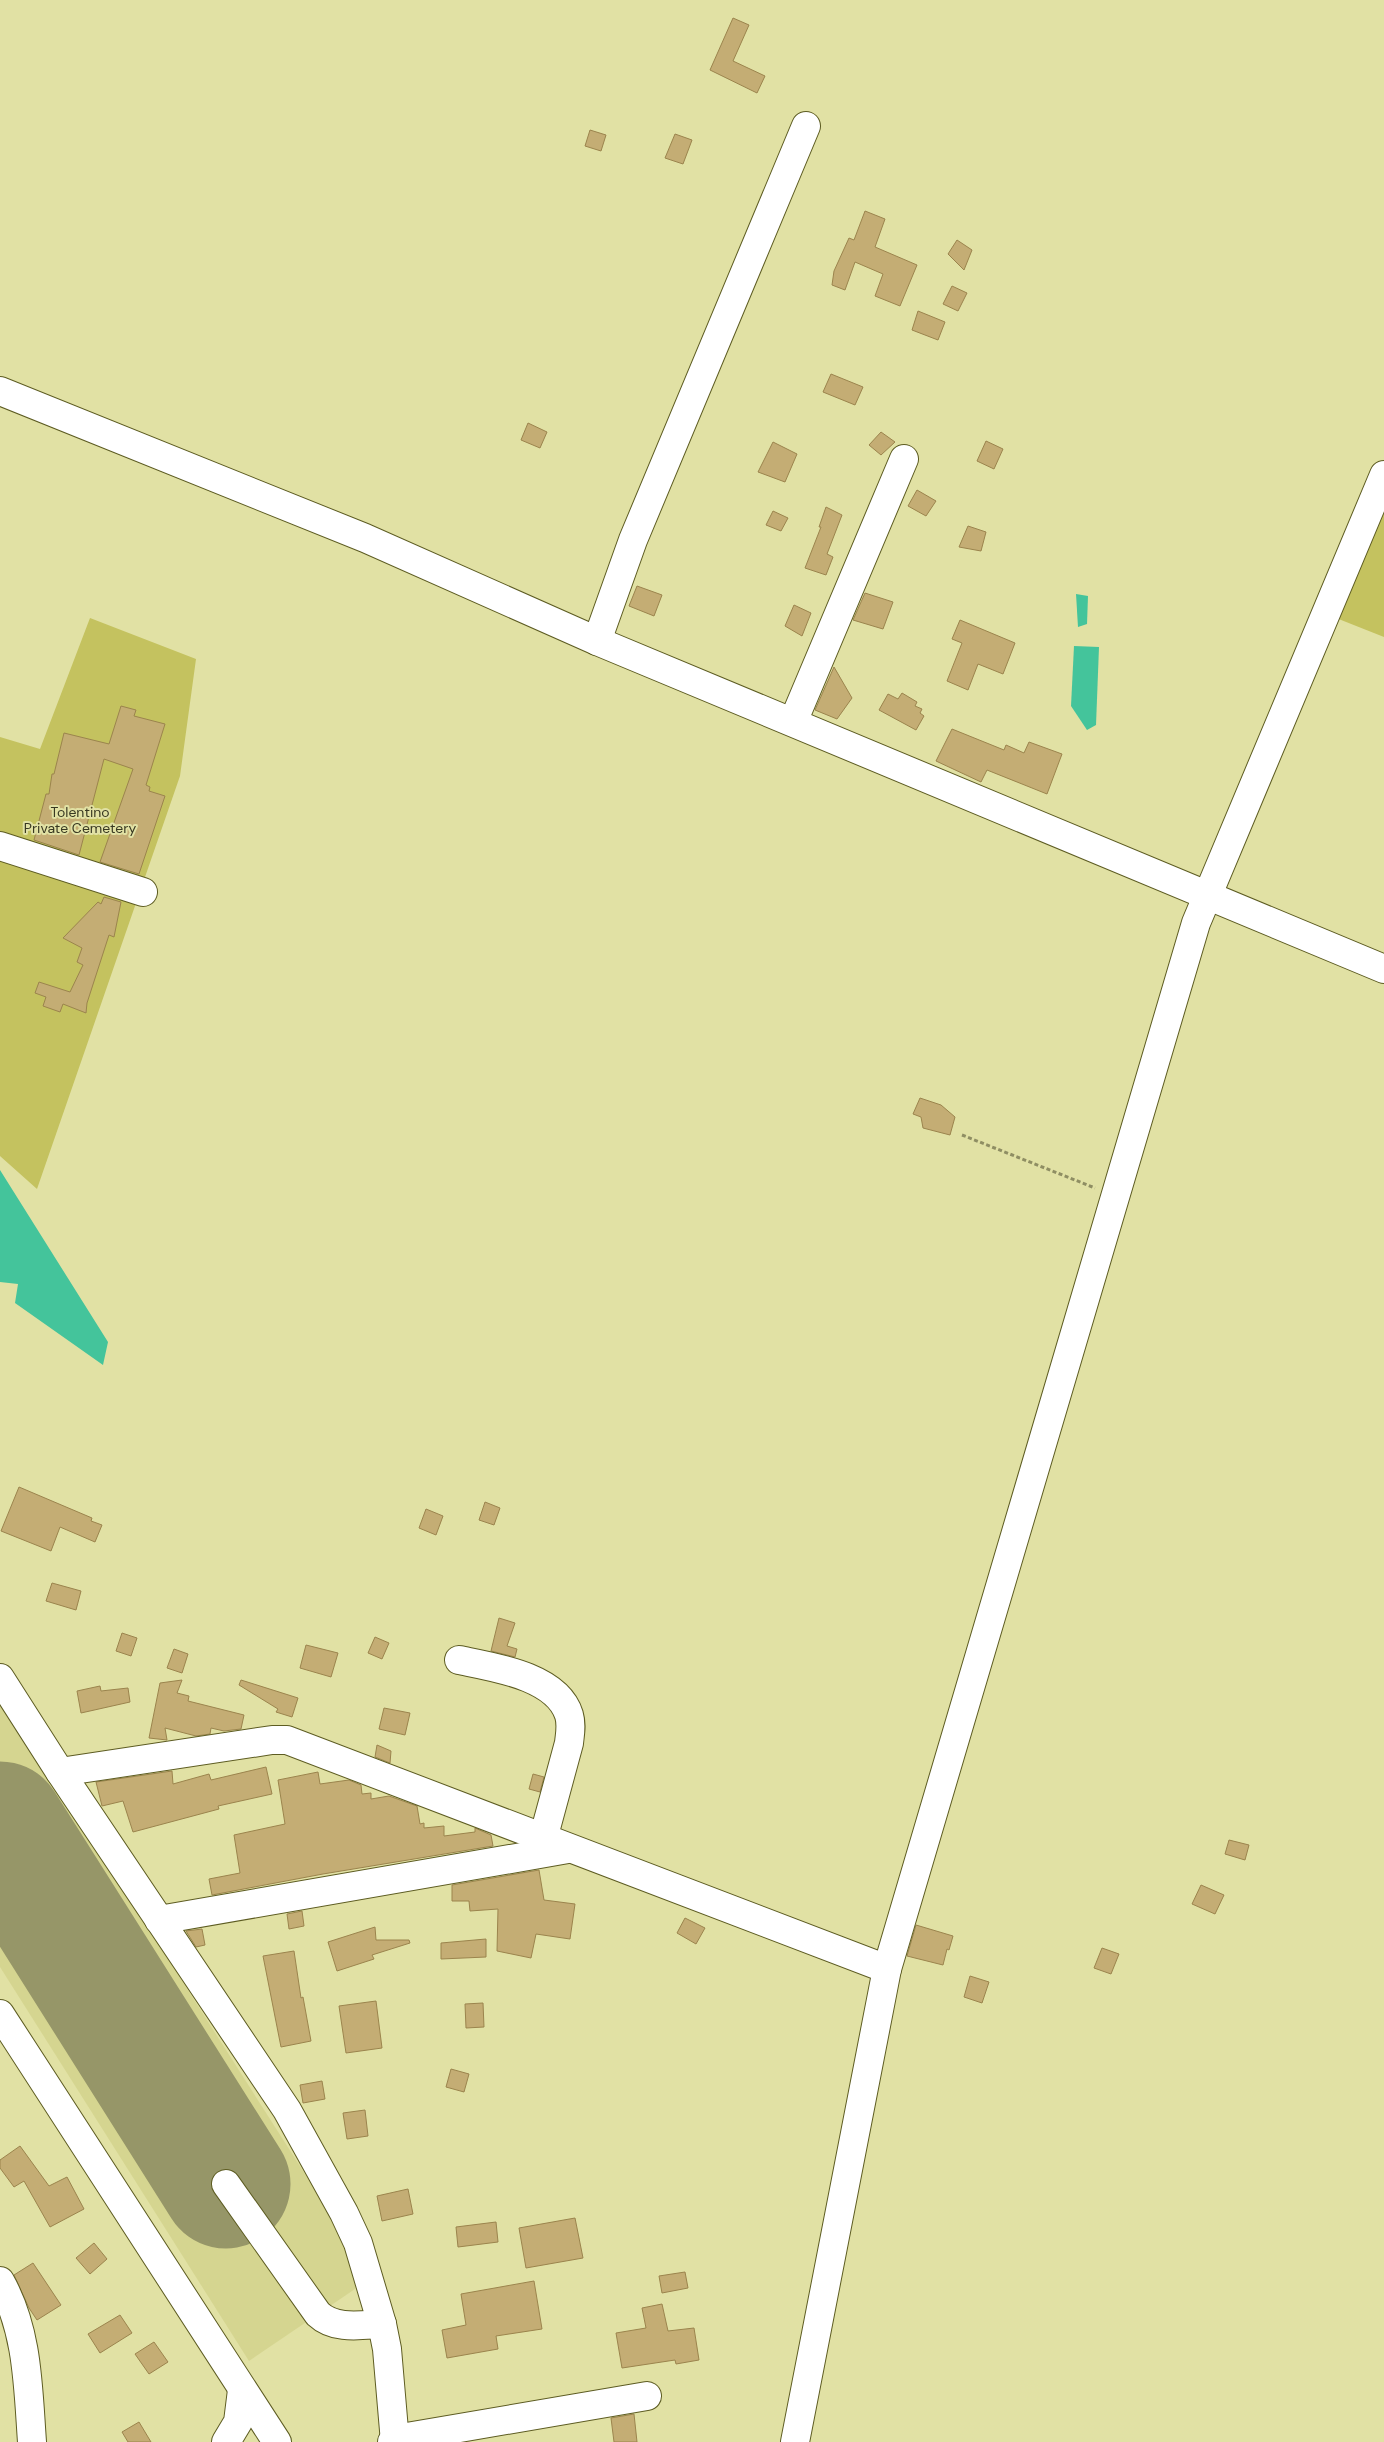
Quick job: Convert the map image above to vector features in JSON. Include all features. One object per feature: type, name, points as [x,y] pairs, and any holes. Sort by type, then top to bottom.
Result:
[{"type":"street","points":[[597,641],[633,540],[806,126]]},
{"type":"street","points":[[0,391],[365,538],[597,641],[1384,969]]},
{"type":"street","points":[[793,722],[904,459]]},
{"type":"street","points":[[795,2442],[887,1969],[1114,1196],[1196,923],[1384,475]]},
{"type":"street","points":[[0,846],[143,892]]},
{"type":"street","points":[[459,1660],[526,1675],[552,1693],[567,1711],[571,1727],[569,1743],[543,1839]]},
{"type":"street","points":[[0,1678],[60,1772],[287,2110],[339,2204],[358,2243],[382,2324],[387,2349],[394,2441],[646,2396]]},
{"type":"street","points":[[60,1772],[272,1740],[287,1740],[568,1849],[887,1969]]},
{"type":"street","points":[[159,1920],[568,1849]]},
{"type":"street","points":[[0,2014],[276,2441]]},
{"type":"street","points":[[226,2184],[318,2314],[325,2321],[352,2325],[382,2324]]},
{"type":"street","points":[[0,2281],[12,2302],[20,2328],[27,2373],[32,2442]]},
{"type":"street","points":[[226,2442],[238,2422],[242,2390]]},
{"type":"street","points":[[238,2442],[276,2441]]},
{"type":"path","points":[[962,1135],[1114,1196]]},
{"type":"shaded area","points":[[1076,594],[1088,596],[1087,624],[1078,627]]},
{"type":"shaded area","points":[[1074,646],[1099,647],[1096,725],[1087,730],[1071,706]]},
{"type":"shaded area","points":[[0,1170],[108,1342],[103,1365],[15,1303],[18,1284],[0,1282]]},
{"type":"shaded area","points":[[0,1695],[319,2196],[358,2267],[359,2277],[355,2289],[249,2361],[0,1967]]},
{"type":"green space","points":[[1384,491],[1384,637],[1331,616]]},
{"type":"green space","name":"Tolentino Private Cemetery","points":[[90,618],[196,659],[180,776],[37,1189],[0,1156],[0,737],[40,749]]},
{"type":"building","points":[[733,18],[749,25],[733,61],[765,76],[757,93],[710,70]]},
{"type":"building","points":[[590,130],[606,135],[601,151],[585,146]]},
{"type":"building","points":[[675,134],[692,140],[683,164],[665,158]]},
{"type":"building","points":[[865,211],[885,219],[875,247],[917,265],[900,306],[875,296],[883,274],[855,262],[845,290],[832,285],[834,271],[849,238],[854,240]]},
{"type":"building","points":[[957,240],[972,250],[964,270],[948,254]]},
{"type":"building","points":[[952,286],[967,293],[958,311],[943,304]]},
{"type":"building","points":[[918,311],[945,322],[938,340],[912,330]]},
{"type":"building","points":[[831,374],[863,387],[855,405],[823,392]]},
{"type":"building","points":[[528,423],[547,432],[540,448],[521,440]]},
{"type":"building","points":[[881,432],[895,442],[881,455],[869,445]]},
{"type":"building","points":[[986,441],[1003,449],[994,469],[977,461]]},
{"type":"building","points":[[773,442],[797,454],[785,482],[758,472]]},
{"type":"building","points":[[917,490],[936,501],[926,516],[908,506]]},
{"type":"building","points":[[826,507],[842,515],[827,554],[833,557],[826,575],[805,568],[821,527],[819,527]]},
{"type":"building","points":[[773,511],[788,518],[781,531],[766,525]]},
{"type":"building","points":[[968,526],[986,532],[981,551],[959,547]]},
{"type":"building","points":[[637,586],[662,595],[654,616],[629,606]]},
{"type":"building","points":[[865,593],[893,602],[883,629],[853,620]]},
{"type":"building","points":[[794,605],[811,613],[802,636],[785,626]]},
{"type":"building","points":[[960,620],[1015,643],[1003,674],[978,664],[968,690],[947,681],[962,643],[952,639]]},
{"type":"building","points":[[834,667],[852,698],[837,719],[815,710]]},
{"type":"building","points":[[902,693],[917,702],[915,706],[922,709],[920,713],[924,716],[916,730],[879,710],[888,694],[898,699]]},
{"type":"building","points":[[121,706],[136,710],[134,716],[165,724],[146,785],[150,787],[149,791],[165,796],[139,874],[100,862],[133,769],[104,759],[79,855],[34,840],[46,794],[49,794],[52,774],[54,774],[64,733],[109,744]]},
{"type":"building","points":[[952,729],[1004,750],[1006,745],[1024,753],[1029,742],[1062,754],[1047,794],[987,770],[981,782],[936,761]]},
{"type":"building","points":[[104,897],[121,902],[114,937],[109,935],[87,1003],[86,1013],[63,1004],[60,1012],[43,1006],[46,997],[35,993],[39,982],[70,992],[83,965],[77,962],[82,948],[63,938],[98,902],[101,904]]},
{"type":"building","points":[[920,1098],[941,1105],[955,1117],[950,1135],[923,1128],[921,1117],[913,1114]]},
{"type":"building","points":[[19,1487],[92,1518],[91,1521],[102,1525],[95,1542],[60,1527],[51,1551],[1,1531]]},
{"type":"building","points":[[485,1502],[500,1508],[494,1525],[479,1520]]},
{"type":"building","points":[[426,1509],[443,1516],[436,1535],[419,1528]]},
{"type":"building","points":[[52,1583],[81,1591],[76,1610],[46,1601]]},
{"type":"building","points":[[499,1618],[515,1623],[507,1646],[517,1649],[515,1657],[491,1651]]},
{"type":"building","points":[[122,1633],[137,1638],[131,1656],[116,1651]]},
{"type":"building","points":[[375,1637],[389,1643],[382,1659],[368,1653]]},
{"type":"building","points":[[306,1645],[338,1653],[331,1677],[300,1668]]},
{"type":"building","points":[[174,1649],[188,1654],[182,1673],[167,1668]]},
{"type":"building","points":[[182,1680],[177,1693],[189,1696],[188,1701],[244,1715],[241,1729],[224,1731],[211,1728],[210,1734],[196,1736],[165,1728],[167,1740],[149,1738],[160,1683]]},
{"type":"building","points":[[241,1680],[298,1698],[292,1717],[276,1712],[278,1709],[239,1685]]},
{"type":"building","points":[[100,1686],[101,1691],[128,1688],[130,1702],[81,1713],[77,1691]]},
{"type":"building","points":[[384,1708],[410,1713],[405,1735],[379,1729]]},
{"type":"building","points":[[377,1745],[391,1751],[390,1763],[375,1757]]},
{"type":"building","points":[[266,1767],[272,1794],[218,1806],[219,1809],[133,1832],[123,1801],[102,1806],[96,1782],[172,1771],[173,1784],[209,1774],[211,1780]]},
{"type":"building","points":[[318,1772],[320,1784],[349,1780],[361,1785],[362,1794],[371,1793],[371,1799],[389,1796],[417,1806],[420,1824],[424,1823],[424,1828],[444,1826],[444,1836],[475,1832],[475,1828],[491,1835],[493,1846],[323,1874],[212,1895],[209,1879],[240,1873],[234,1835],[285,1824],[278,1780]]},
{"type":"building","points":[[533,1774],[544,1777],[540,1792],[529,1789]]},
{"type":"building","points":[[1229,1840],[1249,1845],[1245,1860],[1225,1854]]},
{"type":"building","points":[[539,1870],[544,1900],[575,1904],[570,1939],[536,1934],[531,1958],[497,1951],[498,1909],[470,1911],[469,1901],[452,1901],[452,1885]]},
{"type":"building","points":[[1201,1885],[1224,1895],[1215,1914],[1192,1904]]},
{"type":"building","points":[[302,1911],[304,1926],[289,1929],[287,1914]]},
{"type":"building","points":[[685,1918],[705,1928],[696,1944],[677,1933]]},
{"type":"building","points":[[916,1925],[953,1936],[943,1965],[907,1956]]},
{"type":"building","points":[[375,1927],[376,1940],[409,1940],[410,1943],[372,1955],[374,1959],[337,1971],[328,1942]]},
{"type":"building","points":[[202,1929],[205,1945],[196,1947],[186,1931]]},
{"type":"building","points":[[486,1939],[486,1957],[441,1959],[441,1943]]},
{"type":"building","points":[[1102,1948],[1119,1954],[1111,1974],[1094,1968]]},
{"type":"building","points":[[294,1951],[301,1998],[303,1997],[311,2041],[281,2047],[263,1956]]},
{"type":"building","points":[[970,1976],[989,1982],[982,2003],[964,1997]]},
{"type":"building","points":[[376,2001],[382,2048],[346,2053],[339,2006]]},
{"type":"building","points":[[483,2003],[484,2027],[466,2028],[465,2004]]},
{"type":"building","points":[[451,2069],[469,2074],[464,2092],[446,2087]]},
{"type":"building","points":[[322,2081],[325,2099],[303,2103],[300,2085]]},
{"type":"building","points":[[365,2110],[368,2136],[347,2139],[343,2113]]},
{"type":"building","points":[[20,2146],[49,2186],[67,2177],[84,2209],[50,2227],[24,2181],[14,2187],[0,2168],[0,2160]]},
{"type":"building","points":[[408,2189],[413,2214],[382,2221],[377,2196]]},
{"type":"building","points":[[575,2218],[583,2258],[526,2268],[519,2228]]},
{"type":"building","points":[[496,2222],[498,2242],[458,2247],[456,2227]]},
{"type":"building","points":[[94,2243],[107,2259],[90,2274],[76,2258]]},
{"type":"building","points":[[33,2263],[61,2305],[37,2320],[29,2308],[14,2275]]},
{"type":"building","points":[[685,2272],[688,2288],[662,2293],[659,2276]]},
{"type":"building","points":[[534,2281],[542,2329],[496,2336],[498,2349],[447,2358],[442,2330],[466,2325],[461,2294]]},
{"type":"building","points":[[662,2304],[668,2331],[694,2328],[699,2360],[676,2364],[675,2360],[622,2368],[616,2333],[646,2328],[642,2308]]},
{"type":"building","points":[[120,2315],[132,2333],[100,2353],[88,2334]]},
{"type":"building","points":[[154,2342],[168,2362],[149,2374],[135,2354]]},
{"type":"building","points":[[634,2414],[637,2442],[614,2442],[611,2418]]},
{"type":"building","points":[[139,2422],[151,2442],[128,2442],[122,2432]]},
{"type":"runway","points":[[0,1826],[226,2184]]}]
